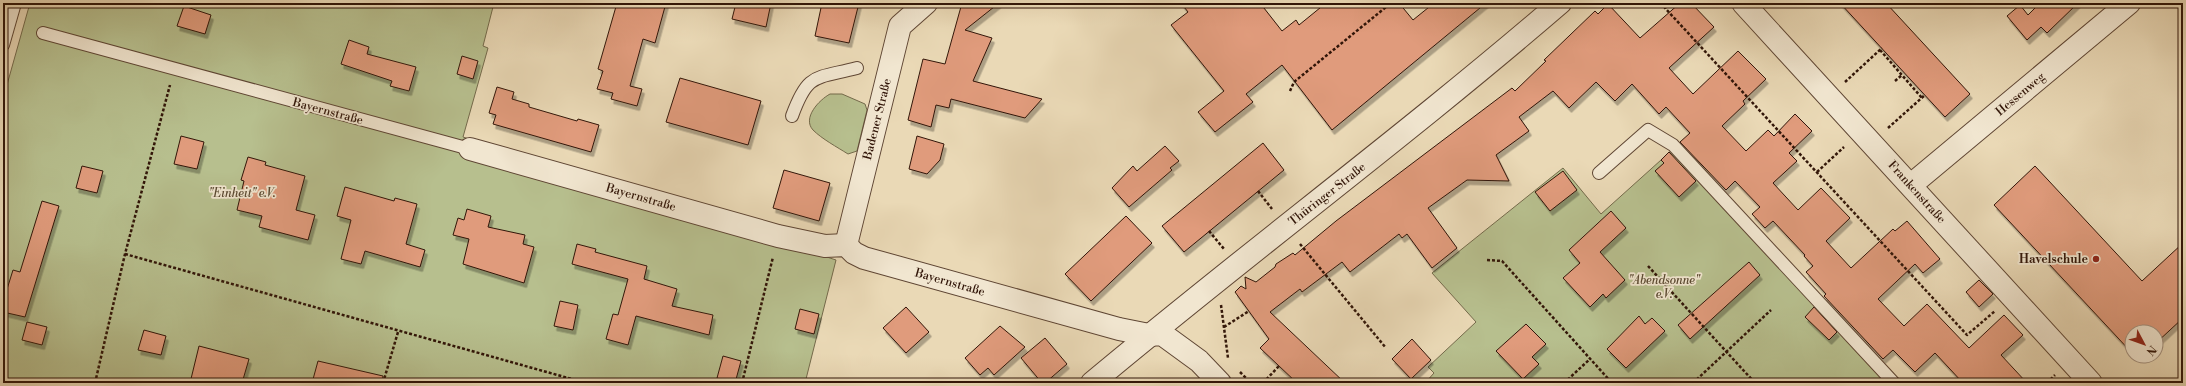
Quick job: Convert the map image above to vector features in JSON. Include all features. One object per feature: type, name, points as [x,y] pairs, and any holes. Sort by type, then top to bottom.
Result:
[{"type":"street","name":"Badener Straße","points":[[846,245],[900,26],[926,3]]},
{"type":"street","name":"Thüringer Straße","points":[[1092,383],[1218,279],[1477,74],[1560,3]]},
{"type":"street","name":"Frankenstraße","points":[[1743,3],[2091,383]]},
{"type":"street","name":"Hessenweg","points":[[1911,185],[2129,3]]},
{"type":"street","name":"Bayernstraße","points":[[470,149],[778,236],[825,246],[846,245],[854,253],[864,258],[1083,319],[1149,335],[1162,334],[1199,361],[1220,383]]},
{"type":"lane","points":[[3,45],[14,3]]},
{"type":"lane","name":"Bayernstraße","points":[[43,33],[470,149]]},
{"type":"lane","points":[[792,116],[800,94],[815,77],[857,68]]},
{"type":"lane","points":[[1598,173],[1648,130],[1673,145],[1894,383]]},
{"type":"path","points":[[1290,91],[1294,82],[1391,3]]},
{"type":"path","points":[[1670,3],[1665,8],[1967,335],[2012,296]]},
{"type":"path","points":[[1816,172],[1924,96],[1902,75],[1881,49],[1829,96]]},
{"type":"path","points":[[95,383],[125,254],[174,69]]},
{"type":"path","points":[[1895,81],[1902,75]]},
{"type":"path","points":[[1286,226],[1386,348]]},
{"type":"path","points":[[125,254],[398,332],[586,383]]},
{"type":"path","points":[[742,383],[774,254]]},
{"type":"path","points":[[1487,260],[1502,261],[1612,383]]},
{"type":"path","points":[[1648,266],[1754,383]]},
{"type":"path","points":[[1218,279],[1228,360]]},
{"type":"path","points":[[1693,383],[1771,310]]},
{"type":"path","points":[[1224,327],[1249,311]]},
{"type":"path","points":[[383,383],[398,332]]},
{"type":"path","points":[[1564,383],[1590,359]]},
{"type":"path","points":[[1263,383],[1279,366]]},
{"type":"path","points":[[1238,369],[1251,383]]},
{"type":"green space","name":"\"Einheit\" e.V.","points":[[30,3],[494,3],[483,46],[488,48],[463,137],[836,260],[805,383],[3,383],[3,99]]},
{"type":"green space","points":[[830,94],[842,94],[865,104],[867,110],[857,151],[848,154],[821,137],[810,125],[809,120],[813,110],[821,100]]},
{"type":"green space","name":"\"Abendsonne\" e.V.","points":[[1671,151],[1886,383],[1425,383],[1434,373],[1428,367],[1476,322],[1432,273],[1563,168],[1601,214]]},
{"type":"building","points":[[617,3],[666,3],[655,43],[643,39],[630,86],[642,89],[637,106],[611,99],[613,93],[597,89],[603,71],[598,69]]},
{"type":"building","points":[[736,3],[771,3],[766,27],[732,19]]},
{"type":"building","points":[[822,3],[859,3],[849,43],[815,36]]},
{"type":"building","points":[[962,3],[999,3],[965,30],[992,38],[973,81],[1042,99],[1025,118],[951,99],[949,108],[936,105],[931,127],[908,120],[923,59],[945,64]]},
{"type":"building","points":[[1181,3],[1260,3],[1282,31],[1296,20],[1299,25],[1326,3],[1399,3],[1413,20],[1434,3],[1486,3],[1332,130],[1282,65],[1246,94],[1253,102],[1215,132],[1198,112],[1224,91],[1171,25],[1188,12]]},
{"type":"building","points":[[1680,3],[1691,3],[1714,27],[1669,68],[1693,94],[1738,51],[1766,79],[1743,101],[1745,104],[1722,126],[1746,151],[1768,130],[1774,136],[1795,114],[1812,131],[1789,153],[1797,161],[1773,183],[1798,210],[1821,188],[1850,218],[1826,241],[1851,268],[1893,229],[1895,231],[1907,221],[1940,259],[1923,273],[1915,264],[1878,299],[1904,326],[1927,304],[1969,348],[2004,315],[2023,335],[2001,355],[2027,383],[1963,383],[1935,353],[1915,372],[1893,350],[1883,359],[1824,296],[1826,294],[1806,272],[1813,266],[1804,256],[1805,255],[1773,221],[1765,228],[1752,214],[1760,207],[1735,181],[1726,190],[1680,142],[1690,133],[1666,107],[1659,114],[1632,84],[1615,101],[1596,82],[1569,108],[1553,91],[1519,117],[1529,131],[1496,155],[1509,181],[1467,180],[1428,208],[1457,248],[1432,268],[1407,234],[1402,238],[1399,234],[1350,272],[1342,262],[1302,292],[1300,289],[1270,312],[1345,383],[1297,383],[1260,348],[1269,339],[1235,292],[1241,286],[1246,289],[1245,277],[1256,282],[1275,267],[1276,264],[1293,253],[1295,255],[1336,221],[1512,88],[1515,91],[1546,61],[1544,60],[1595,11],[1598,14],[1608,4],[1640,38]]},
{"type":"building","points":[[1840,3],[1886,3],[1970,94],[1945,117]]},
{"type":"building","points":[[2040,3],[2078,3],[2047,33],[2041,27],[2027,40],[2007,16],[2020,5],[2028,15]]},
{"type":"building","points":[[184,6],[211,15],[205,34],[177,26]]},
{"type":"building","points":[[349,40],[369,47],[367,54],[416,67],[409,91],[390,86],[392,81],[341,64]]},
{"type":"building","points":[[462,56],[478,61],[473,79],[457,74]]},
{"type":"building","points":[[680,78],[761,101],[748,145],[666,122]]},
{"type":"building","points":[[497,87],[514,92],[512,99],[529,104],[529,107],[577,121],[578,119],[599,125],[591,152],[493,124],[496,115],[489,113]]},
{"type":"building","points":[[181,136],[204,142],[197,169],[174,164]]},
{"type":"building","points":[[917,136],[944,144],[940,160],[927,174],[909,169]]},
{"type":"building","points":[[1263,143],[1284,170],[1184,252],[1162,226]]},
{"type":"building","points":[[1165,146],[1179,161],[1170,168],[1172,170],[1129,207],[1112,188],[1133,166],[1137,171]]},
{"type":"building","points":[[1669,152],[1696,181],[1679,197],[1655,171],[1664,163],[1661,160]]},
{"type":"building","points":[[248,157],[266,162],[265,165],[305,176],[296,210],[315,215],[308,240],[259,227],[262,216],[237,210],[244,181],[241,180]]},
{"type":"building","points":[[82,166],[103,171],[97,193],[76,188]]},
{"type":"building","points":[[2035,166],[2142,281],[2183,243],[2183,318],[2164,336],[2164,324],[2124,324],[2124,344],[1994,205]]},
{"type":"building","points":[[784,170],[830,183],[819,221],[773,208]]},
{"type":"building","points":[[1563,171],[1577,190],[1550,211],[1535,192]]},
{"type":"building","points":[[345,187],[394,201],[395,198],[417,204],[406,244],[425,250],[420,267],[365,251],[361,264],[341,259],[351,220],[337,216]]},
{"type":"building","points":[[42,201],[59,206],[25,317],[3,312],[3,302],[13,270],[20,272]]},
{"type":"building","points":[[467,209],[491,216],[488,227],[525,235],[523,244],[534,247],[524,283],[463,264],[469,239],[453,235],[458,218],[464,220]]},
{"type":"building","points":[[1611,211],[1626,228],[1600,252],[1625,280],[1606,298],[1603,294],[1590,307],[1563,278],[1580,263],[1569,250]]},
{"type":"building","points":[[1126,216],[1152,243],[1091,301],[1065,274]]},
{"type":"building","points":[[577,244],[596,249],[595,252],[647,266],[644,279],[677,289],[672,306],[713,315],[709,335],[636,316],[628,345],[606,339],[613,314],[618,315],[628,279],[572,264]]},
{"type":"building","points":[[1749,262],[1760,275],[1690,339],[1678,325]]},
{"type":"building","points":[[1979,280],[1993,294],[1979,307],[1966,292]]},
{"type":"building","points":[[560,301],[578,305],[573,330],[554,326]]},
{"type":"building","points":[[906,307],[929,332],[906,353],[883,328]]},
{"type":"building","points":[[1814,307],[1837,332],[1829,340],[1805,317]]},
{"type":"building","points":[[800,309],[819,314],[814,334],[795,329]]},
{"type":"building","points":[[1639,316],[1645,324],[1652,318],[1665,331],[1626,368],[1607,349]]},
{"type":"building","points":[[27,322],[47,327],[42,345],[22,340]]},
{"type":"building","points":[[1526,324],[1546,344],[1532,357],[1539,364],[1523,379],[1496,351]]},
{"type":"building","points":[[1000,326],[1025,347],[994,375],[988,368],[980,375],[965,358]]},
{"type":"building","points":[[144,330],[166,336],[161,355],[138,350]]},
{"type":"building","points":[[1045,338],[1067,364],[1045,383],[1042,383],[1021,358]]},
{"type":"building","points":[[1412,339],[1431,360],[1411,379],[1392,359]]},
{"type":"building","points":[[199,346],[249,359],[242,383],[190,383]]},
{"type":"building","points":[[723,356],[741,361],[735,383],[717,378]]},
{"type":"building","points":[[318,361],[383,376],[382,383],[312,383]]},
{"type":"place","name":"Havelschule","points":[[2096,259]]}]
